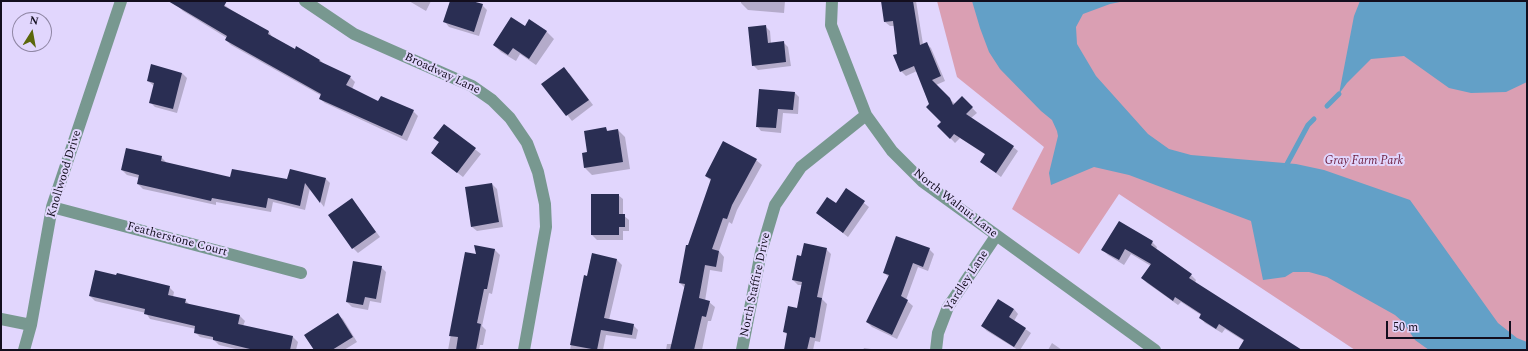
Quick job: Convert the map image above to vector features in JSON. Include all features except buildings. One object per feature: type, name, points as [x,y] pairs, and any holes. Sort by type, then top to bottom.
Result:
[{"type":"street","name":"Knollwood Drive","points":[[24,350],[31,325],[52,208],[121,1]]},
{"type":"street","name":"Broadway Lane","points":[[305,1],[354,34],[472,86],[492,100],[510,118],[527,143],[538,172],[545,204],[546,227],[524,350]]},
{"type":"street","name":"North Walnut Lane","points":[[832,1],[831,25],[866,115],[892,150],[923,182],[1155,350]]},
{"type":"street","name":"North Staffire Drive","points":[[742,350],[761,252],[775,205],[801,166],[866,115]]},
{"type":"street","name":"Featherstone Court","points":[[52,208],[301,273]]},
{"type":"street","name":"Yardley Lane","points":[[936,350],[938,333],[948,307],[996,236]]},
{"type":"street","points":[[1,319],[31,325]]},
{"type":"green space","name":"Gray Farm Park","points":[[937,1],[1527,1],[1527,350],[1355,350],[1119,194],[1079,254],[1012,209],[1044,147],[957,77]]},
{"type":"water","points":[[972,1],[1125,1],[1110,4],[1083,14],[1076,27],[1077,44],[1096,76],[1148,134],[1169,149],[1191,155],[1296,164],[1324,170],[1410,200],[1498,323],[1517,338],[1527,342],[1527,350],[1429,350],[1415,340],[1403,322],[1395,315],[1327,277],[1309,272],[1293,272],[1285,277],[1263,280],[1251,221],[1129,175],[1094,167],[1051,185],[1049,173],[1058,136],[1057,131],[1052,120],[1041,111],[1000,69],[989,52]]},
{"type":"water","points":[[1360,1],[1527,1],[1527,82],[1506,92],[1471,93],[1449,88],[1404,56],[1371,59],[1347,83],[1339,94],[1354,16]]},
{"type":"waterway","points":[[1327,106],[1339,94]]},
{"type":"waterway","points":[[1287,164],[1308,125],[1314,119]]}]
